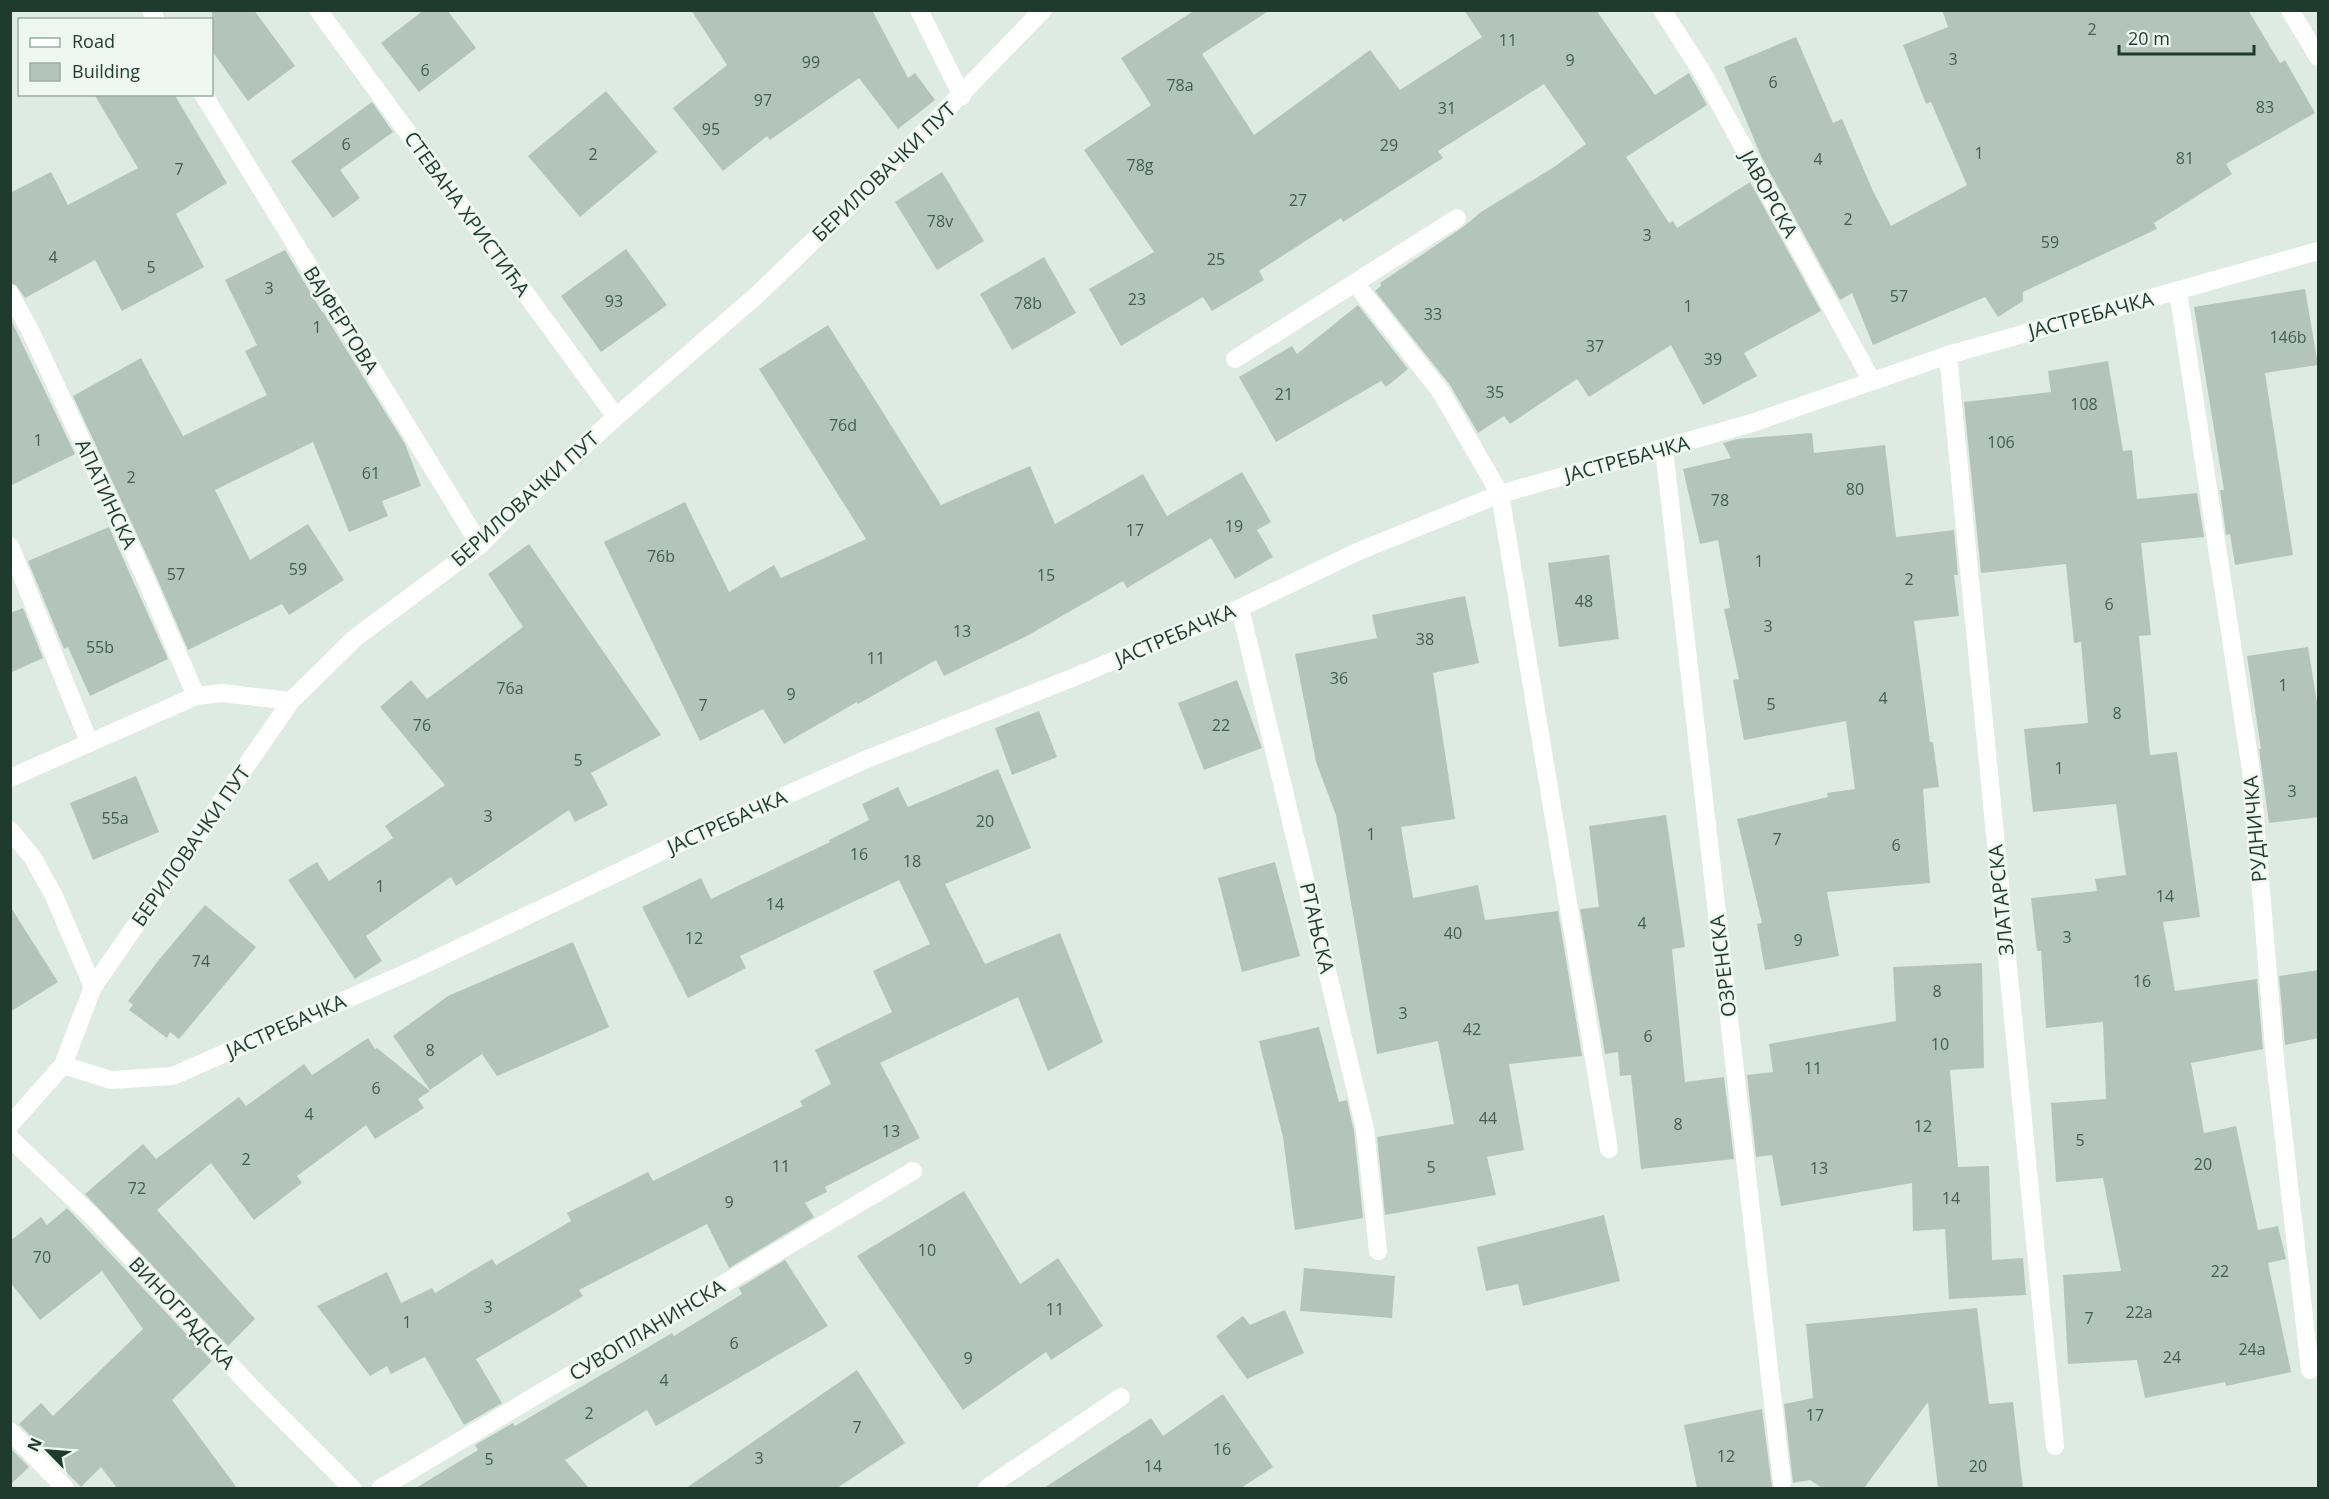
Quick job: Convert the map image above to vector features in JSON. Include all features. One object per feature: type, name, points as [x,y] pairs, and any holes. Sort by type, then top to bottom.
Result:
[{"type":"street","name":"СТЕВАНА ХРИСТИЋА","points":[[318,10],[616,417]]},
{"type":"street","points":[[919,10],[962,96]]},
{"type":"street","name":"БЕРИЛОВАЧКИ ПУТ","points":[[10,1125],[63,1065],[93,987],[291,701],[355,638],[480,544],[521,503],[616,417],[757,295],[962,96],[1043,10]]},
{"type":"street","name":"ЈАВОРСКА","points":[[1662,10],[1702,72],[1872,381]]},
{"type":"street","points":[[2290,10],[2319,57]]},
{"type":"street","name":"ВАЈФЕРТОВА","points":[[203,96],[480,544]]},
{"type":"street","points":[[1235,359],[1457,218]]},
{"type":"street","name":"ЈАСТРЕБАЧКА","points":[[63,1065],[111,1080],[173,1076],[402,975],[670,847],[867,759],[1072,678],[1240,608],[1357,552],[1500,494],[1752,423],[1948,355],[2319,251]]},
{"type":"street","points":[[1355,284],[1441,392],[1500,494],[1609,1149]]},
{"type":"street","name":"РУДНИЧКА","points":[[2178,291],[2251,770],[2275,1060],[2310,1370]]},
{"type":"street","name":"АПАТИНСКА","points":[[10,294],[39,349],[143,573],[196,696]]},
{"type":"street","name":"ЗЛАТАРСКА","points":[[1948,355],[2055,1446]]},
{"type":"street","name":"ОЗРЕНСКА","points":[[1664,449],[1782,1482]]},
{"type":"street","points":[[10,546],[89,742]]},
{"type":"street","name":"РТАЊСКА","points":[[1240,608],[1365,1129],[1377,1251]]},
{"type":"street","points":[[10,778],[196,696],[222,693],[291,701]]},
{"type":"street","points":[[10,830],[33,858],[54,896],[93,987]]},
{"type":"street","name":"ВИНОГРАДСКА","points":[[10,1138],[95,1220],[250,1387],[352,1488]]},
{"type":"street","name":"СУВОПЛАНИНСКА","points":[[381,1488],[913,1171]]},
{"type":"street","points":[[987,1488],[1121,1397]]},
{"type":"street","points":[[10,1431],[65,1488]]},
{"type":"building","points":[[212,10],[254,10],[295,66],[248,101],[213,52]]},
{"type":"building","points":[[424,10],[447,10],[476,48],[419,92],[381,43]]},
{"type":"building","points":[[691,10],[872,10],[908,78],[915,73],[935,100],[898,129],[859,78],[770,140],[767,136],[723,171],[673,108],[727,65]]},
{"type":"building","points":[[1195,10],[1270,10],[1202,54],[1254,135],[1370,50],[1400,90],[1482,37],[1464,10],[1596,10],[1655,95],[1689,73],[1707,105],[1626,157],[1669,223],[1673,221],[1677,228],[1750,182],[1821,311],[1744,353],[1757,376],[1703,405],[1671,345],[1589,397],[1577,379],[1510,424],[1504,416],[1478,433],[1450,385],[1375,291],[1381,286],[1380,283],[1463,227],[1481,212],[1554,167],[1586,144],[1544,84],[1438,151],[1443,158],[1343,222],[1341,218],[1259,271],[1264,280],[1212,311],[1203,297],[1121,346],[1089,289],[1154,252],[1084,150],[1151,105],[1121,58]]},
{"type":"building","points":[[1942,10],[2248,10],[2280,63],[2285,60],[2315,113],[2226,164],[2232,174],[2154,223],[2157,229],[2023,292],[2023,301],[1998,317],[1985,297],[1873,345],[1852,293],[1840,300],[1761,156],[1724,67],[1796,37],[1833,123],[1842,119],[1872,189],[1891,226],[1967,185],[1931,102],[1926,104],[1903,45],[1948,27]]},
{"type":"building","points":[[606,91],[657,152],[580,217],[528,156]]},
{"type":"building","points":[[95,96],[175,96],[227,183],[176,214],[204,267],[122,311],[95,260],[25,298],[16,285],[10,283],[10,193],[51,172],[68,205],[138,168]]},
{"type":"building","points":[[372,102],[393,132],[340,170],[360,198],[333,218],[291,161]]},
{"type":"building","points":[[942,172],[984,241],[937,270],[895,202]]},
{"type":"building","points":[[626,249],[667,305],[601,352],[561,296]]},
{"type":"building","points":[[285,250],[405,444],[421,486],[382,501],[388,516],[349,532],[313,442],[215,490],[250,560],[308,524],[344,580],[289,615],[282,604],[188,650],[73,396],[141,358],[183,436],[267,395],[245,351],[257,345],[225,280]]},
{"type":"building","points":[[1044,257],[1076,313],[1012,350],[980,294]]},
{"type":"building","points":[[2305,289],[2318,365],[2265,373],[2293,555],[2235,565],[2230,534],[2226,535],[2220,490],[2224,490],[2194,307]]},
{"type":"building","points":[[1358,305],[1408,369],[1386,387],[1381,381],[1276,442],[1239,377],[1292,346],[1297,354]]},
{"type":"building","points":[[10,318],[75,454],[10,486]]},
{"type":"building","points":[[828,325],[941,505],[1030,466],[1055,524],[1143,474],[1167,516],[1242,472],[1271,522],[1257,530],[1273,557],[1235,579],[1211,538],[1127,588],[1123,581],[1025,637],[944,676],[936,660],[784,744],[763,709],[700,741],[604,542],[685,502],[729,592],[774,565],[781,578],[866,539],[759,369]]},
{"type":"building","points":[[2108,361],[2123,451],[2132,450],[2137,499],[2197,493],[2204,537],[2141,543],[2151,635],[2139,636],[2150,755],[2177,752],[2200,917],[2163,922],[2175,991],[2257,979],[2263,1049],[2191,1063],[2204,1133],[2236,1126],[2258,1230],[2278,1226],[2286,1259],[2268,1263],[2291,1372],[2226,1386],[2225,1382],[2145,1398],[2137,1360],[2068,1364],[2063,1275],[2121,1271],[2103,1178],[2056,1182],[2051,1103],[2106,1099],[2103,1022],[2046,1028],[2041,951],[2037,951],[2031,898],[2097,891],[2095,879],[2126,875],[2116,804],[2033,812],[2024,729],[2088,723],[2081,642],[2074,643],[2066,564],[1981,573],[1964,402],[2051,392],[2048,371]]},
{"type":"building","points":[[1812,433],[1814,453],[1885,445],[1896,537],[1954,530],[1958,575],[1954,575],[1959,616],[1914,621],[1930,742],[1933,742],[1939,787],[1923,789],[1930,883],[1827,892],[1839,956],[1765,970],[1757,924],[1762,923],[1737,819],[1828,797],[1827,793],[1855,789],[1846,721],[1744,740],[1733,680],[1739,679],[1724,609],[1730,608],[1718,540],[1700,544],[1683,469],[1731,458],[1723,443],[1737,439]]},
{"type":"building","points":[[109,527],[168,659],[90,696],[68,647],[64,649],[28,561]]},
{"type":"building","points":[[529,544],[661,735],[591,773],[608,805],[575,822],[569,810],[456,886],[451,877],[366,936],[382,961],[355,979],[288,880],[317,862],[329,881],[393,838],[385,826],[445,785],[380,707],[411,680],[427,699],[523,627],[488,574]]},
{"type":"building","points":[[1609,555],[1619,639],[1559,647],[1548,563]]},
{"type":"building","points":[[1465,596],[1479,663],[1433,673],[1455,819],[1401,827],[1413,898],[1478,885],[1485,920],[1558,911],[1582,1056],[1509,1064],[1524,1150],[1487,1157],[1496,1195],[1385,1215],[1377,1137],[1454,1124],[1438,1041],[1377,1054],[1336,815],[1316,762],[1295,654],[1377,638],[1372,615]]},
{"type":"building","points":[[23,608],[43,658],[10,673],[10,613]]},
{"type":"building","points":[[2308,647],[2319,715],[2319,817],[2269,823],[2247,656]]},
{"type":"building","points":[[1237,680],[1262,748],[1204,770],[1178,703]]},
{"type":"building","points":[[1039,711],[1057,757],[1012,775],[995,728]]},
{"type":"building","points":[[998,769],[1031,848],[945,884],[985,964],[1060,933],[1103,1042],[1048,1071],[1018,997],[880,1063],[920,1138],[825,1187],[827,1192],[805,1203],[814,1217],[729,1268],[707,1224],[579,1290],[583,1296],[476,1359],[502,1403],[464,1425],[425,1357],[391,1374],[387,1366],[370,1376],[317,1306],[387,1272],[401,1303],[432,1288],[435,1293],[492,1259],[496,1265],[571,1221],[567,1213],[648,1172],[653,1181],[803,1106],[800,1101],[831,1084],[815,1050],[892,1012],[873,971],[930,944],[899,880],[740,956],[746,968],[688,998],[642,907],[701,878],[711,899],[830,842],[829,840],[869,820],[862,804],[898,787],[908,807]]},
{"type":"building","points":[[136,776],[159,832],[93,860],[70,803]]},
{"type":"building","points":[[1666,815],[1685,947],[1672,949],[1685,1082],[1724,1077],[1734,1159],[1641,1169],[1631,1075],[1620,1076],[1618,1052],[1605,1054],[1580,909],[1599,907],[1589,826]]},
{"type":"building","points":[[1275,862],[1300,956],[1242,972],[1218,878]]},
{"type":"building","points":[[205,905],[256,947],[179,1039],[170,1032],[167,1038],[129,1010],[133,1005],[128,1001]]},
{"type":"building","points":[[10,906],[58,982],[10,1012]]},
{"type":"building","points":[[573,942],[609,1027],[497,1076],[482,1054],[430,1090],[393,1036],[448,996]]},
{"type":"building","points":[[1982,963],[1984,1068],[1950,1070],[1958,1167],[1989,1166],[1992,1260],[2023,1258],[2026,1295],[1949,1299],[1945,1229],[1913,1231],[1912,1183],[1781,1206],[1772,1155],[1756,1157],[1747,1075],[1773,1072],[1769,1044],[1896,1021],[1893,967]]},
{"type":"building","points":[[2319,970],[2319,1038],[2285,1045],[2279,976]]},
{"type":"building","points":[[1319,1027],[1339,1102],[1347,1100],[1354,1131],[1363,1218],[1295,1230],[1283,1137],[1259,1041]]},
{"type":"building","points":[[368,1038],[375,1049],[377,1048],[430,1091],[418,1099],[424,1108],[375,1139],[366,1125],[297,1176],[302,1183],[254,1220],[211,1163],[157,1210],[255,1319],[228,1346],[85,1194],[143,1144],[156,1159],[239,1097],[246,1106],[304,1064],[312,1075]]},
{"type":"building","points":[[964,1191],[1020,1284],[1058,1258],[1103,1326],[1051,1360],[1046,1352],[963,1410],[857,1256]]},
{"type":"building","points":[[67,1208],[212,1361],[172,1400],[237,1488],[117,1488],[101,1467],[81,1487],[19,1424],[41,1403],[53,1416],[143,1329],[102,1271],[40,1320],[10,1282],[10,1241],[41,1217],[47,1225]]},
{"type":"building","points":[[1604,1215],[1620,1281],[1523,1306],[1518,1284],[1486,1291],[1477,1247]]},
{"type":"building","points":[[785,1260],[828,1326],[656,1426],[647,1410],[565,1460],[589,1488],[416,1488],[478,1450],[475,1445],[513,1423],[515,1426],[672,1333],[674,1336],[742,1294],[739,1288]]},
{"type":"building","points":[[1304,1268],[1395,1276],[1392,1318],[1300,1311]]},
{"type":"building","points":[[1977,1308],[1989,1404],[2013,1402],[2023,1488],[1938,1488],[1928,1402],[1864,1488],[1822,1488],[1810,1480],[1793,1483],[1784,1404],[1813,1398],[1806,1324]]},
{"type":"building","points":[[1285,1310],[1304,1353],[1247,1379],[1216,1336],[1243,1316],[1250,1325]]},
{"type":"building","points":[[857,1370],[905,1443],[837,1488],[686,1488]]},
{"type":"building","points":[[1223,1394],[1273,1467],[1241,1488],[1044,1488],[1151,1418],[1163,1436]]},
{"type":"building","points":[[1762,1409],[1772,1487],[1697,1488],[1684,1425]]},
{"type":"building","points":[[10,1448],[29,1467],[10,1485]]}]
